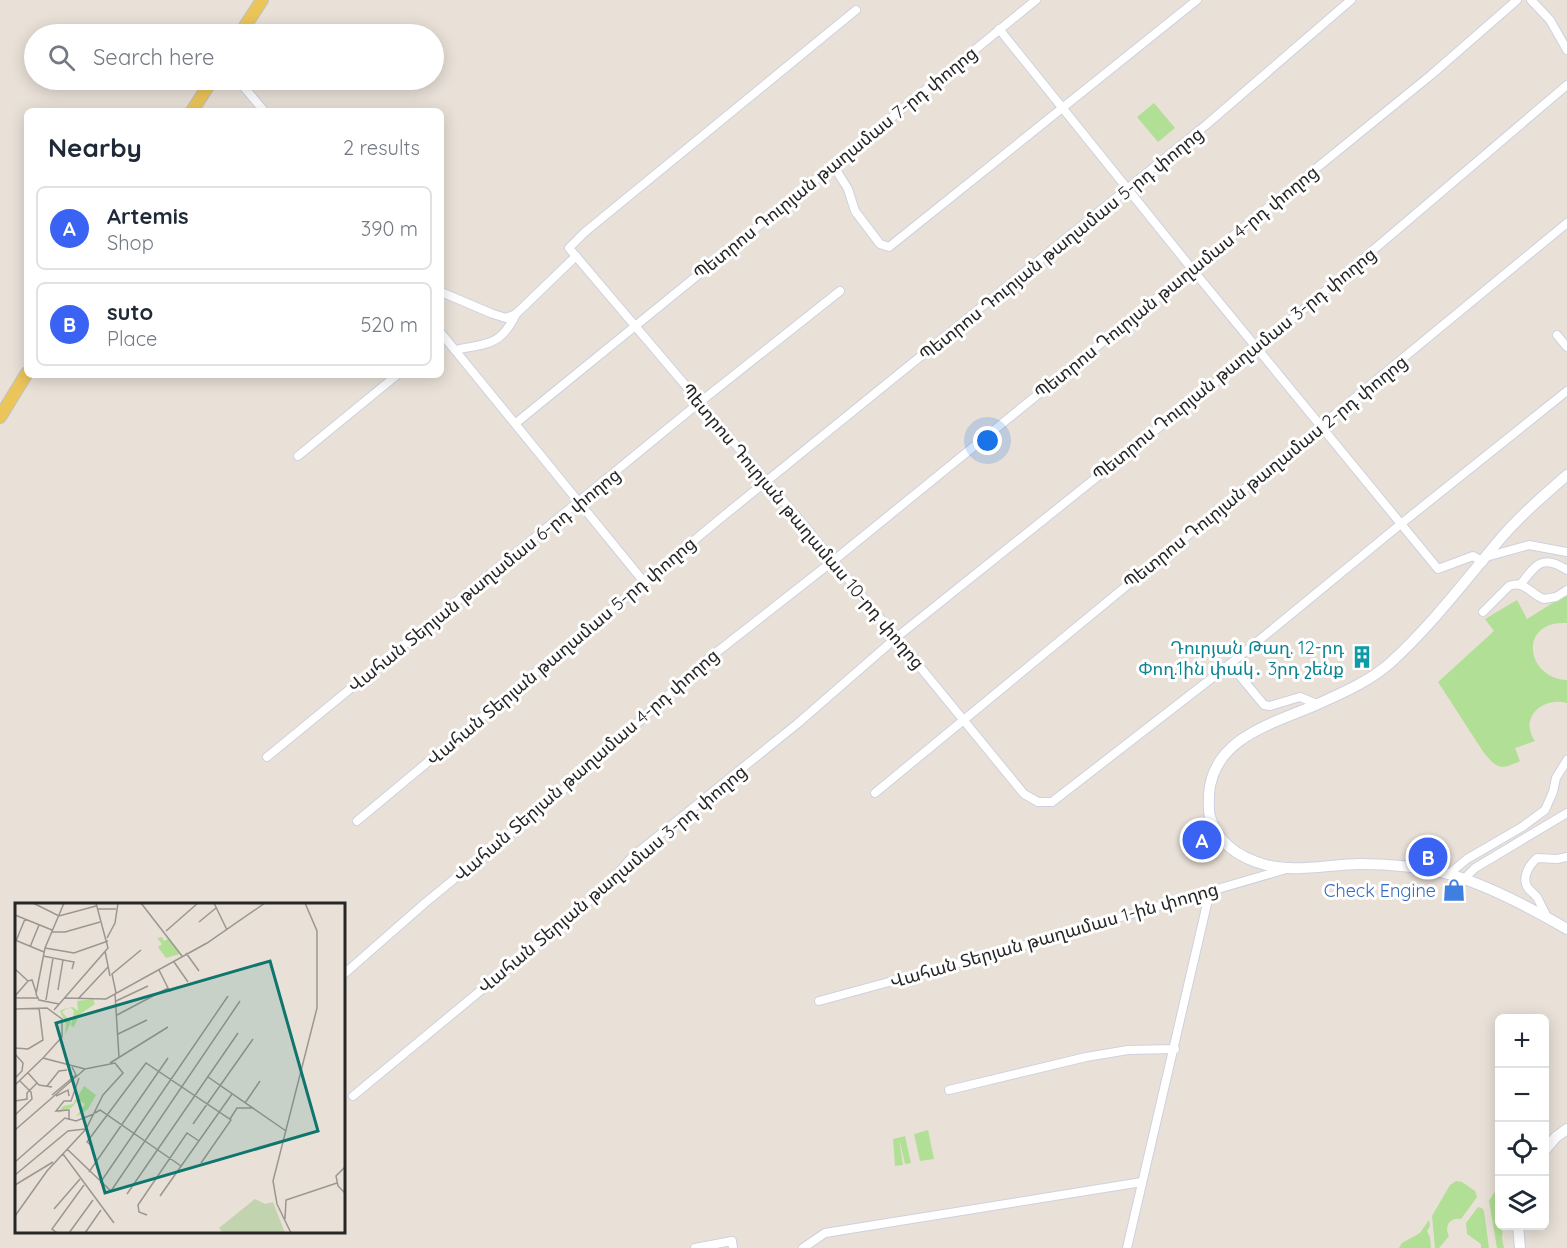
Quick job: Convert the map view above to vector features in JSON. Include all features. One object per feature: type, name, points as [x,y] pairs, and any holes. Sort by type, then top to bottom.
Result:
[{"type":"main road","points":[[246,24],[262,0]]},
{"type":"main road","points":[[194,108],[206,90]]},
{"type":"main road","points":[[0,417],[24,378]]},
{"type":"main road","points":[[1567,475],[1502,537],[1438,614],[1388,664],[1364,682],[1256,729],[1236,743],[1223,756],[1213,773],[1210,786],[1210,816],[1216,831],[1225,844],[1249,860],[1269,866],[1288,868],[1362,864],[1449,874],[1493,890],[1567,929]]},
{"type":"main road","points":[[1549,1146],[1567,1129]]},
{"type":"main road","points":[[1518,1230],[1520,1248]]},
{"type":"street","name":"Պետրոս Դուրյան թաղամաս 7-րդ փողոց","points":[[516,423],[1036,0]]},
{"type":"street","points":[[833,165],[848,189],[851,203],[860,219],[880,244],[889,247],[1197,0]]},
{"type":"street","name":"Պետրոս Դուրյան թաղամաս 5-րդ փողոց","points":[[767,483],[1206,125],[1351,0]]},
{"type":"street","name":"Պետրոս Դուրյան թաղամաս 4-րդ փողոց","points":[[833,561],[1431,75],[1517,0]]},
{"type":"street","points":[[1531,0],[1550,20],[1567,51]]},
{"type":"street","name":"Պետրոս Դուրյան թաղամաս 10-րդ փողոց","points":[[856,10],[758,88],[585,232],[568,249],[897,637],[1024,794],[1038,802],[1052,802],[1230,664]]},
{"type":"street","points":[[999,29],[1438,569],[1473,556],[1484,559],[1529,545],[1567,552]]},
{"type":"street","name":"Պետրոս Դուրյան թաղամաս 3-րդ փողոց","points":[[897,637],[1257,349],[1567,86]]},
{"type":"street","points":[[246,90],[261,108]]},
{"type":"street","name":"Պետրոս Դուրյան թաղամաս 2-րդ փողոց","points":[[875,793],[962,719],[1567,223]]},
{"type":"street","points":[[455,350],[493,342],[502,337],[516,314],[576,256]]},
{"type":"street","name":"Վահան Տերյան թաղամաս 6-րդ փողոց","points":[[267,757],[700,402],[840,291]]},
{"type":"street","points":[[444,293],[506,318],[516,314]]},
{"type":"street","points":[[1557,335],[1567,347]]},
{"type":"street","points":[[444,338],[516,423],[644,582]]},
{"type":"street","points":[[298,456],[393,378]]},
{"type":"street","points":[[1317,704],[1300,697],[1270,706],[1264,705],[1230,664],[1567,391]]},
{"type":"street","name":"Վահան Տերյան թաղամաս 5-րդ փողոց","points":[[357,821],[644,582],[767,483]]},
{"type":"street","name":"Վահան Տերյան թաղամաս 4-րդ փողոց","points":[[345,973],[460,874],[568,786],[708,659],[833,561]]},
{"type":"street","points":[[1521,584],[1534,567],[1545,562],[1552,561],[1567,570]]},
{"type":"street","points":[[1483,612],[1509,586],[1521,584],[1544,599],[1556,597],[1567,590]]},
{"type":"street","name":"Վահան Տերյան թաղամաս 3-րդ փողոց","points":[[353,1096],[606,887],[632,857],[797,724],[897,637]]},
{"type":"street","points":[[1449,874],[1467,859],[1522,827],[1545,810],[1556,778],[1567,760]]},
{"type":"street","points":[[1464,879],[1475,868],[1567,813]]},
{"type":"street","points":[[1547,918],[1537,896],[1529,889],[1525,881],[1526,874],[1537,858],[1567,857]]},
{"type":"street","name":"Վահան Տերյան թաղամաս 1-ին փողոց","points":[[819,1001],[1032,943],[1288,868]]},
{"type":"street","points":[[1127,1248],[1210,891]]},
{"type":"street","points":[[949,1090],[1086,1057],[1128,1050],[1175,1049]]},
{"type":"street","points":[[803,1248],[825,1233],[1142,1182]]},
{"type":"street","points":[[695,1248],[732,1241],[734,1248]]},
{"type":"green space","points":[[1154,103],[1175,128],[1158,142],[1137,117]]},
{"type":"green space","points":[[1567,594],[1567,623],[1551,625],[1540,630],[1534,639],[1533,650],[1542,670],[1553,677],[1567,680],[1567,703],[1550,703],[1536,710],[1530,724],[1535,741],[1515,748],[1520,761],[1504,767],[1496,765],[1484,753],[1438,682],[1494,631],[1485,619],[1517,600],[1527,619]]},
{"type":"green space","points":[[928,1130],[934,1159],[920,1161],[914,1134]]},
{"type":"green space","points":[[905,1136],[911,1163],[905,1164],[899,1138],[903,1165],[895,1166],[893,1139]]},
{"type":"green space","points":[[1456,1181],[1462,1182],[1475,1191],[1477,1197],[1461,1219],[1454,1219],[1449,1223],[1447,1229],[1449,1236],[1439,1248],[1435,1248],[1432,1216],[1450,1185]]},
{"type":"green space","points":[[1495,1191],[1495,1230],[1503,1230],[1504,1248],[1497,1248],[1489,1201]]},
{"type":"green space","points":[[1478,1207],[1484,1211],[1489,1248],[1481,1248],[1481,1244],[1467,1234],[1466,1223]]},
{"type":"green space","points":[[1429,1220],[1430,1226],[1427,1231],[1431,1248],[1399,1248],[1402,1243],[1420,1233]]},
{"type":"place","name":"Դուրյան Թաղ. 12-րդ Փող.1ին փակ․ 3րդ շենք","points":[[1362,657]]},
{"type":"place","name":"Artemis","points":[[1202,840]]},
{"type":"place","name":"suto","points":[[1428,857]]},
{"type":"place","name":"Check Engine","points":[[1454,890]]}]
